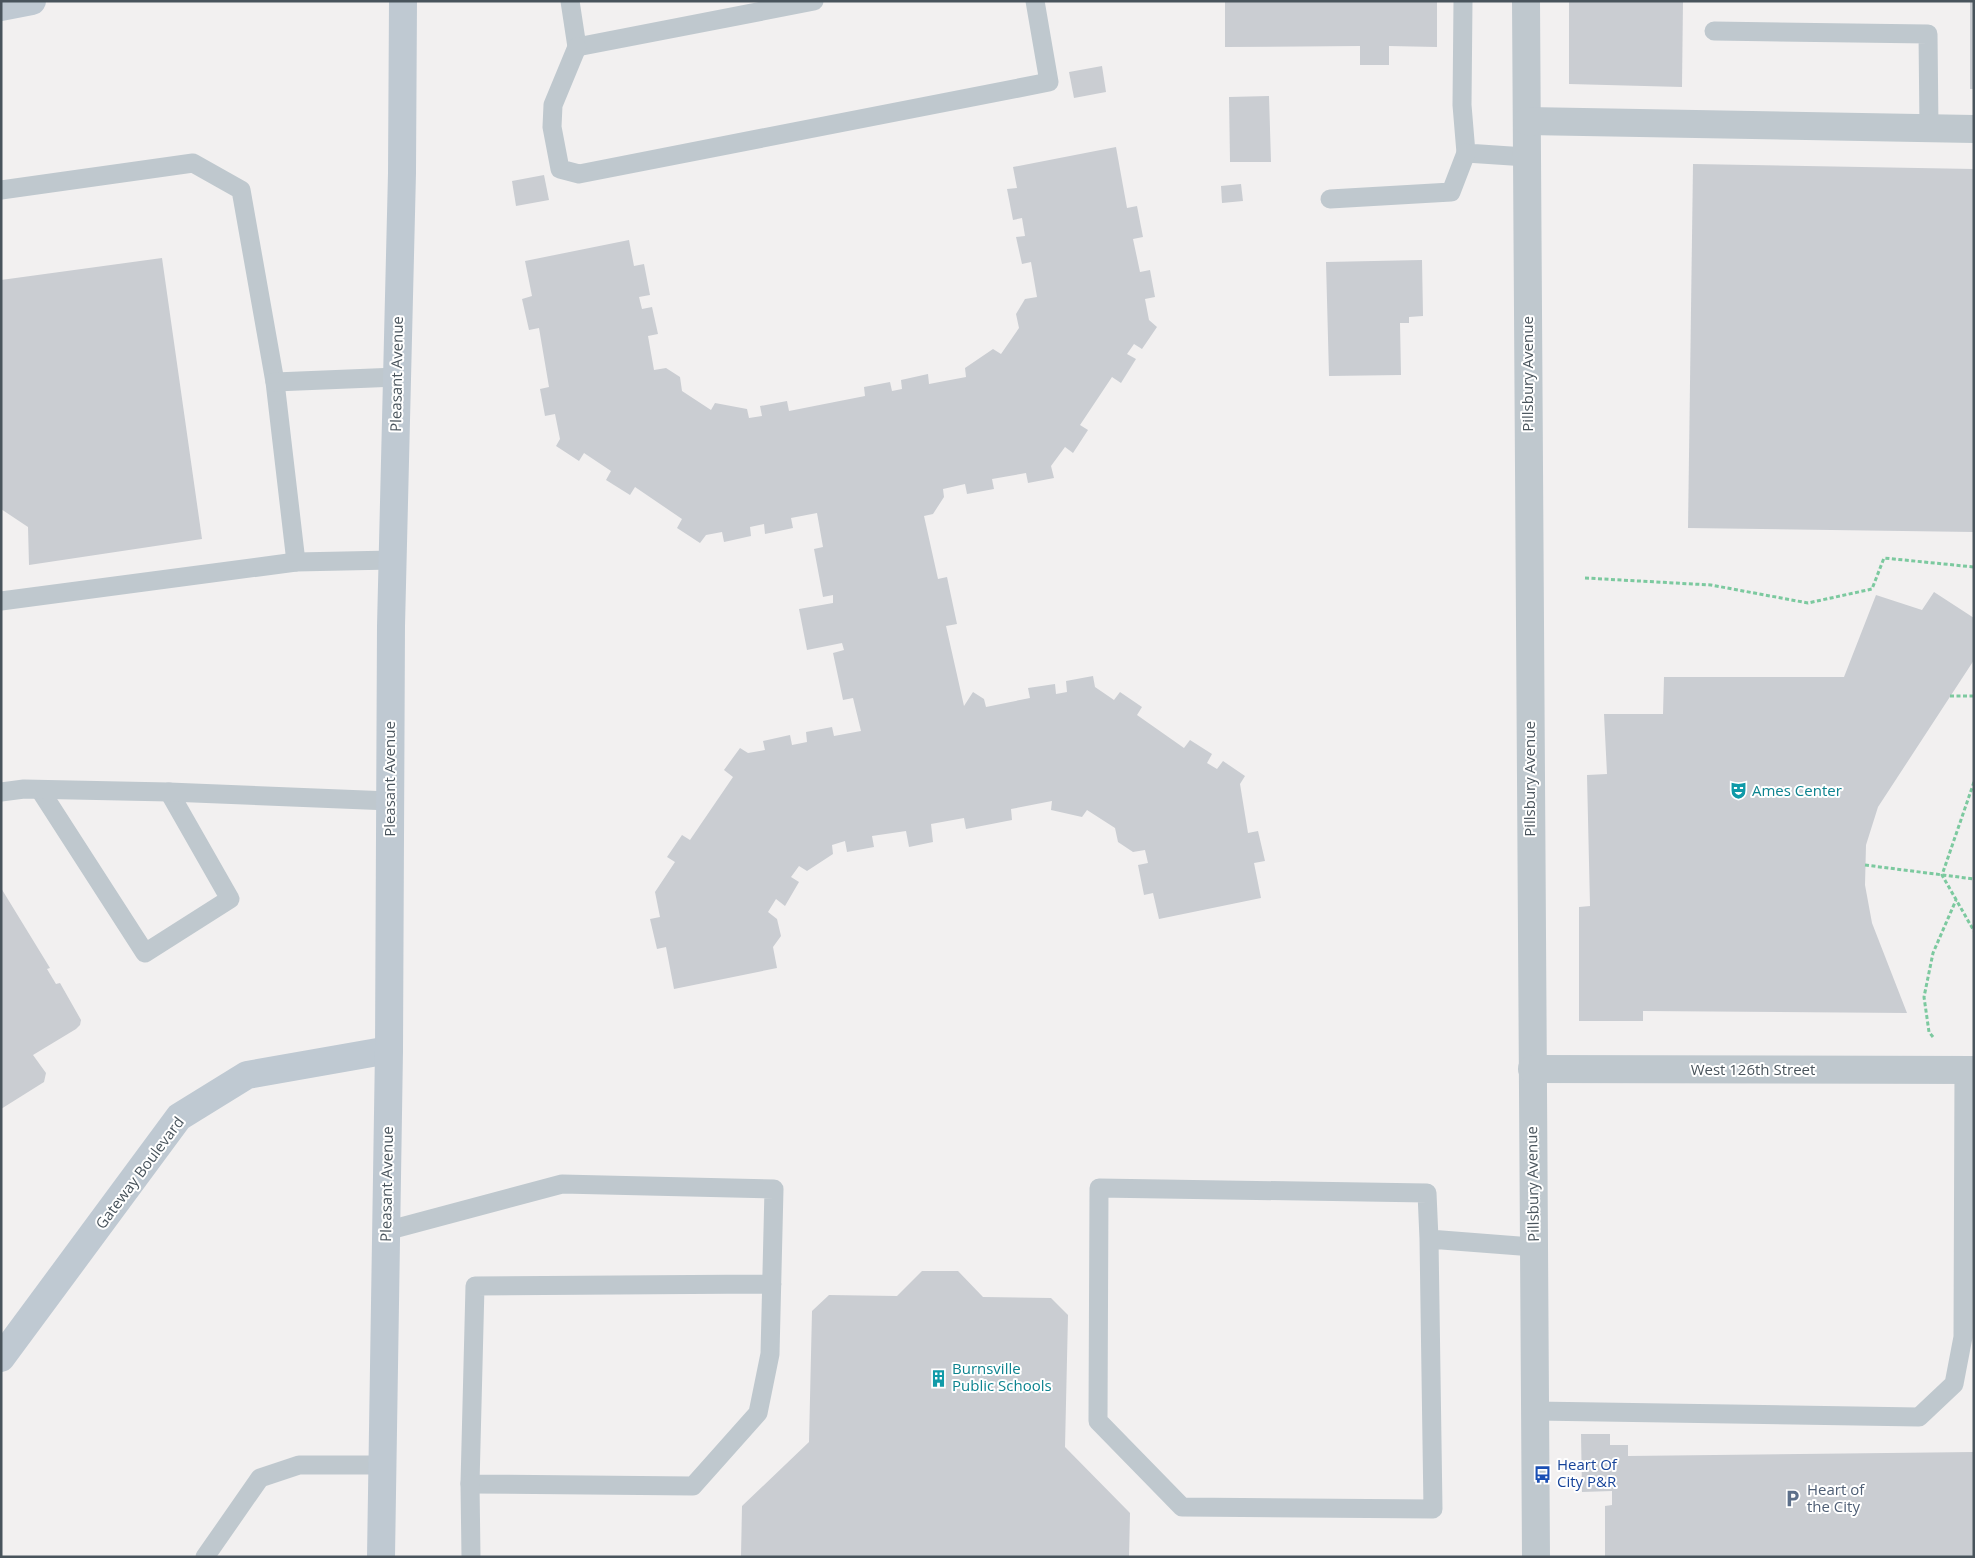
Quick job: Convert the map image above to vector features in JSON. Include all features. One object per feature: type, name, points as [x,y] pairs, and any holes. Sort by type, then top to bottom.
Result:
[{"type":"street","points":[[1,7],[32,1]]},
{"type":"street","name":"Pleasant Avenue","points":[[381,1557],[389,1050],[392,560],[402,173],[403,1]]},
{"type":"street","name":"Pillsbury Avenue","points":[[1526,1],[1536,1557]]},
{"type":"street","points":[[1527,121],[1974,129]]},
{"type":"street","name":"Gateway Boulevard","points":[[1,1358],[179,1117],[247,1075],[389,1050]]},
{"type":"street","name":"West 126th Street","points":[[1532,1069],[1969,1070]]},
{"type":"lane","points":[[570,1],[577,47],[553,105],[552,127],[560,170],[579,174],[1049,82],[1035,1]]},
{"type":"lane","points":[[577,47],[814,1]]},
{"type":"lane","points":[[1330,199],[1451,192],[1466,153],[1462,105],[1463,1]]},
{"type":"lane","points":[[1714,31],[1928,34],[1928,128]]},
{"type":"lane","points":[[1466,153],[1527,157]]},
{"type":"lane","points":[[1,190],[193,163],[242,190],[275,382],[296,562]]},
{"type":"lane","points":[[275,382],[397,377]]},
{"type":"lane","points":[[1,601],[296,562],[392,560]]},
{"type":"lane","points":[[1,792],[40,790],[169,792],[390,801]]},
{"type":"lane","points":[[40,790],[145,953],[230,899],[169,792]]},
{"type":"lane","points":[[1535,1411],[1919,1417],[1954,1384],[1963,1337],[1969,1070]]},
{"type":"lane","points":[[386,1231],[562,1184],[774,1189],[770,1354],[758,1413],[693,1486],[470,1484]]},
{"type":"lane","points":[[1099,1188],[1427,1193],[1429,1239],[1433,1509],[1182,1507],[1098,1421],[1099,1188]]},
{"type":"lane","points":[[1429,1239],[1533,1247]]},
{"type":"lane","points":[[471,1557],[470,1484],[475,1286],[772,1284]]},
{"type":"lane","points":[[205,1557],[260,1478],[298,1465],[382,1465]]},
{"type":"path","points":[[1585,578],[1711,585],[1808,603],[1872,589],[1884,558],[1974,567]]},
{"type":"path","points":[[1950,696],[1974,696]]},
{"type":"path","points":[[1974,782],[1942,875],[1974,931]]},
{"type":"path","points":[[1865,865],[1974,879]]},
{"type":"path","points":[[1956,900],[1933,953],[1924,997],[1929,1032],[1969,1070]]},
{"type":"building","points":[[1225,1],[1437,1],[1437,47],[1389,46],[1389,65],[1360,65],[1360,46],[1225,47]]},
{"type":"building","points":[[1569,1],[1683,1],[1682,87],[1569,84]]},
{"type":"building","points":[[1970,1],[1974,1],[1974,89],[1970,89]]},
{"type":"building","points":[[1102,66],[1106,92],[1074,98],[1069,72]]},
{"type":"building","points":[[1269,96],[1271,162],[1230,162],[1229,97]]},
{"type":"building","points":[[1116,147],[1127,208],[1137,206],[1143,237],[1133,239],[1140,272],[1150,270],[1155,297],[1145,299],[1149,320],[1157,327],[1142,349],[1134,344],[1127,354],[1136,359],[1121,383],[1112,377],[1080,425],[1088,430],[1073,453],[1065,447],[1051,466],[1054,478],[1028,483],[1026,473],[992,479],[994,489],[967,494],[965,484],[943,489],[944,497],[933,514],[924,516],[938,579],[947,577],[957,624],[946,626],[964,706],[973,692],[984,699],[986,707],[1030,698],[1028,688],[1055,684],[1056,694],[1067,692],[1066,681],[1093,676],[1095,687],[1114,700],[1120,692],[1142,707],[1137,715],[1184,748],[1190,740],[1212,754],[1207,763],[1217,769],[1223,761],[1245,776],[1240,784],[1248,833],[1258,831],[1265,861],[1254,863],[1261,898],[1159,919],[1153,893],[1144,895],[1138,865],[1148,863],[1145,850],[1133,852],[1118,842],[1115,828],[1087,810],[1082,817],[1051,810],[1052,801],[1011,809],[1012,820],[966,829],[964,818],[931,824],[933,842],[909,847],[906,831],[872,836],[874,847],[847,852],[845,841],[832,845],[833,854],[807,871],[799,866],[791,877],[799,882],[785,906],[776,899],[768,912],[777,919],[781,936],[773,947],[777,968],[674,989],[666,947],[657,949],[650,919],[660,917],[655,892],[675,862],[667,857],[682,835],[690,840],[733,777],[724,770],[740,748],[748,753],[765,750],[763,741],[790,735],[792,745],[807,742],[806,732],[832,727],[834,736],[861,731],[853,698],[843,700],[833,653],[844,650],[842,643],[807,650],[799,609],[833,603],[833,595],[823,597],[814,549],[823,547],[817,513],[791,518],[793,528],[765,534],[764,524],[750,527],[751,536],[724,542],[722,532],[706,535],[700,543],[677,528],[682,519],[635,487],[630,495],[606,480],[611,471],[584,453],[579,461],[556,446],[560,439],[555,414],[545,416],[540,389],[549,387],[539,328],[529,330],[522,299],[532,296],[525,261],[629,240],[634,266],[644,264],[650,295],[639,297],[642,309],[652,307],[658,334],[648,336],[654,370],[666,368],[680,377],[682,391],[711,410],[715,403],[747,409],[749,418],[762,416],[760,406],[787,401],[789,411],[865,396],[864,387],[890,382],[892,391],[902,389],[901,380],[928,374],[929,384],[966,377],[965,368],[993,349],[1001,354],[1019,328],[1016,314],[1025,299],[1037,297],[1031,262],[1022,264],[1016,237],[1025,236],[1022,218],[1013,220],[1007,189],[1017,188],[1013,167]]},
{"type":"building","points":[[1693,164],[1974,169],[1974,532],[1688,528]]},
{"type":"building","points":[[544,175],[549,200],[516,206],[512,181]]},
{"type":"building","points":[[1241,184],[1243,201],[1222,203],[1221,186]]},
{"type":"building","points":[[162,258],[202,539],[29,565],[28,527],[1,509],[1,280]]},
{"type":"building","points":[[1422,260],[1423,316],[1409,317],[1409,323],[1400,323],[1401,375],[1329,376],[1326,262]]},
{"type":"building","name":"Ames Center","points":[[1934,592],[1974,618],[1974,660],[1878,807],[1866,845],[1865,885],[1872,923],[1907,1013],[1643,1011],[1643,1021],[1579,1021],[1579,907],[1590,906],[1587,775],[1607,774],[1604,714],[1663,714],[1664,677],[1844,677],[1876,595],[1922,610]]},
{"type":"building","points":[[1,888],[50,968],[47,969],[56,984],[60,983],[81,1020],[80,1025],[76,1029],[33,1055],[46,1073],[44,1082],[1,1109]]},
{"type":"building","name":"Burnsville Public Schools","points":[[922,1271],[958,1271],[983,1297],[1051,1298],[1068,1315],[1065,1447],[1130,1513],[1129,1557],[741,1557],[742,1506],[809,1442],[812,1311],[829,1295],[897,1296]]},
{"type":"building","name":"Heart of the City","points":[[1581,1434],[1610,1434],[1610,1445],[1628,1445],[1628,1456],[1974,1452],[1974,1557],[1605,1557],[1605,1506],[1612,1505],[1612,1491],[1582,1492]]},
{"type":"place","name":"Ames Center","points":[[1738,791]]},
{"type":"place","name":"Burnsville Public Schools","points":[[938,1378]]},
{"type":"place","name":"Heart Of City P&R","points":[[1543,1474]]},
{"type":"place","name":"Heart of the City","points":[[1793,1499]]}]
